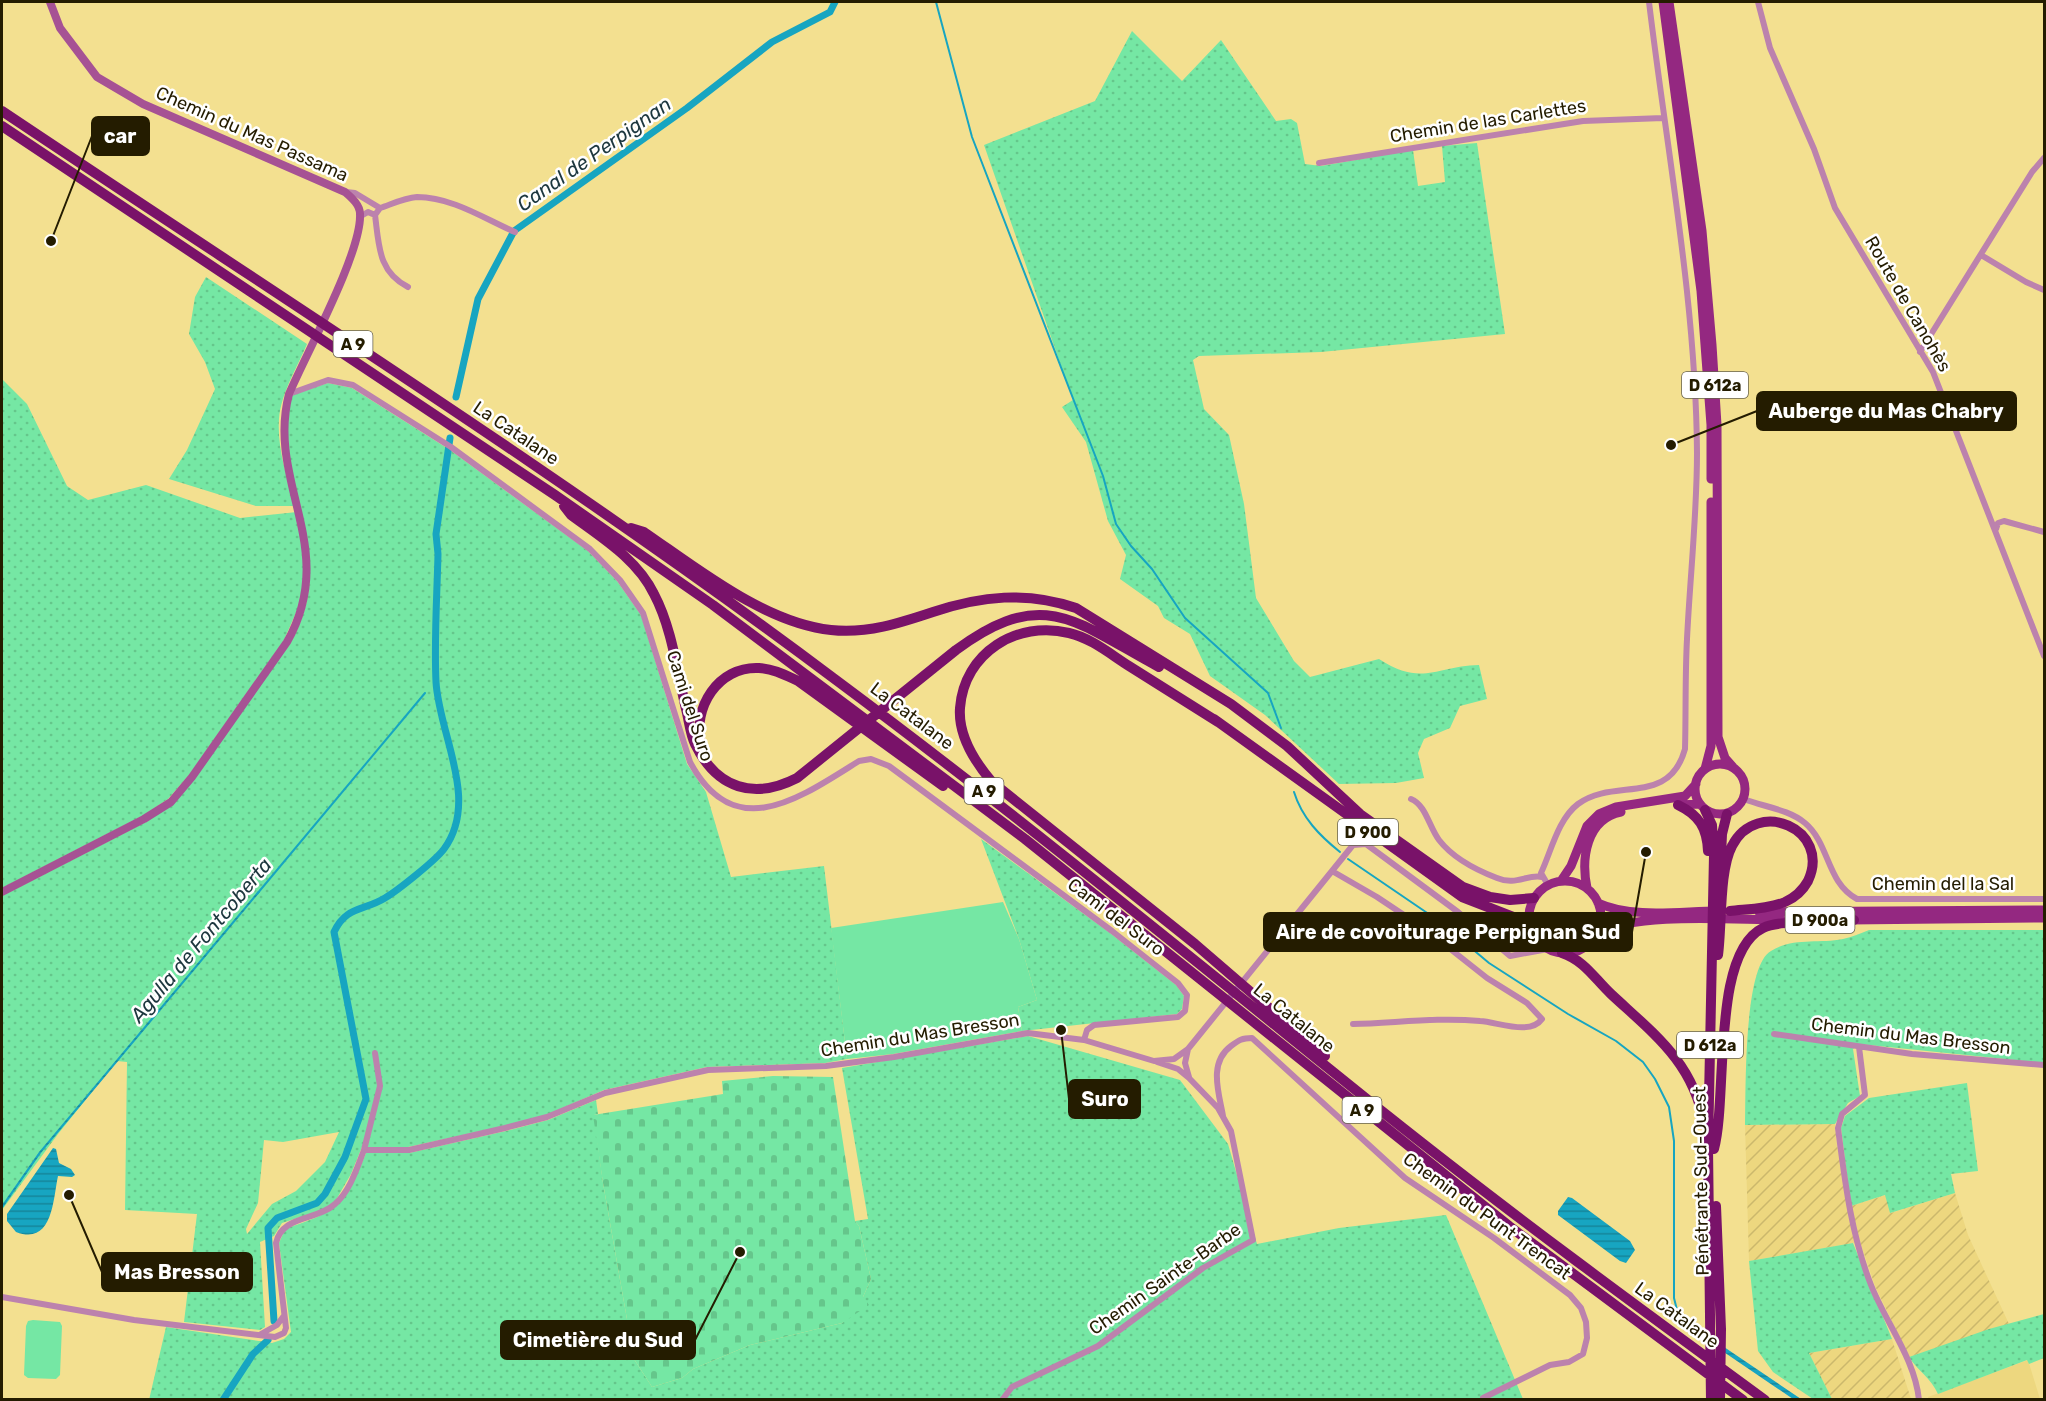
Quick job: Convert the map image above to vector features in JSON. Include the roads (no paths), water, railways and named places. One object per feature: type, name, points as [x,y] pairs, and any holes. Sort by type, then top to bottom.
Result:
[{"type":"highway","name":"La Catalane","points":[[2,111],[620,524],[830,675],[970,780],[1336,1074],[1516,1215],[1765,1400]]},
{"type":"highway","name":"La Catalane","points":[[2,126],[555,495],[722,612],[989,811],[1509,1227],[1743,1400]]},
{"type":"highway","points":[[555,495],[571,516],[632,564],[654,594],[670,641],[694,742],[704,760],[715,773],[736,786],[767,790],[798,778],[982,630],[1010,618],[1042,614],[1067,618],[1231,704]]},
{"type":"highway","points":[[620,524],[644,532],[761,608],[792,622],[832,630],[867,630],[890,626],[976,600],[1003,596],[1054,600],[1092,617],[1231,704]]},
{"type":"highway","points":[[1218,722],[1087,639],[1046,629],[1017,633],[984,653],[964,688],[960,709],[967,744],[979,766],[992,782],[1195,944],[1305,1038],[1325,1057],[1336,1074]]},
{"type":"highway","points":[[1103,637],[1218,722]]},
{"type":"highway","points":[[704,760],[699,736],[699,716],[704,702],[713,689],[731,675],[747,669],[778,671],[798,681],[966,803],[989,811]]},
{"type":"highway","name":"D 900","points":[[1231,704],[1287,746],[1360,814],[1463,886],[1490,897],[1510,900],[1534,898]]},
{"type":"highway","name":"D 900","points":[[1218,722],[1462,897],[1529,923]]},
{"type":"highway","points":[[1678,805],[1693,812],[1703,826],[1714,890]]},
{"type":"highway","name":"D 612a","points":[[1702,807],[1713,836],[1715,943]]},
{"type":"highway","name":"D 612a","points":[[1714,890],[1727,814]]},
{"type":"highway","points":[[1715,943],[1731,847],[1749,827],[1761,822],[1776,821],[1790,826],[1807,840],[1813,861],[1811,873],[1805,886],[1795,897],[1770,906],[1731,911]]},
{"type":"highway","name":"D 900a","points":[[1711,1148],[1719,1131],[1725,1021],[1733,972],[1745,944],[1762,928],[1773,924],[1834,924],[1854,920]]},
{"type":"highway","name":"Pénétrante Sud-Ouest","points":[[1714,1399],[1721,1329],[1711,1148],[1717,964],[1715,943]]},
{"type":"highway","name":"Pénétrante Sud-Ouest","points":[[1714,1399],[1711,1321],[1710,1064],[1715,943]]},
{"type":"highway","points":[[1562,953],[1575,957],[1588,967],[1607,990],[1668,1046],[1686,1073],[1698,1099],[1711,1148]]},
{"type":"main road","name":"D 612a","points":[[1661,2],[1696,244],[1710,414],[1711,746],[1705,769]]},
{"type":"main road","name":"D 612a","points":[[1669,2],[1708,290],[1717,425],[1718,736],[1725,758],[1733,767]]},
{"type":"main road","points":[[1561,881],[1571,866],[1587,826],[1599,814],[1616,807],[1685,796],[1705,769],[1719,764],[1739,771],[1746,784],[1744,799],[1740,806],[1727,814],[1716,814],[1702,807],[1678,805],[1616,813],[1599,824],[1585,852],[1583,868],[1587,888],[1598,903],[1600,923],[1597,933],[1583,948],[1562,953],[1548,949],[1533,935],[1529,923],[1534,898],[1545,881],[1574,882],[1587,888]]},
{"type":"main road","points":[[1695,784],[1702,807]]},
{"type":"main road","name":"D 900a","points":[[1598,903],[1610,908],[1632,911],[1898,913],[2044,910]]},
{"type":"main road","name":"D 900a","points":[[1597,933],[1624,923],[1655,921],[2044,920]]},
{"type":"street","name":"Chemin du Mas Passama","points":[[50,2],[60,28],[97,77],[143,104],[345,192],[356,203],[361,216]]},
{"type":"street","points":[[1411,799],[1423,808],[1430,827],[1455,856],[1498,879],[1511,882],[1545,881],[1541,873],[1565,818],[1576,805],[1598,795],[1648,788],[1663,781],[1681,763],[1685,749],[1687,642],[1697,452],[1691,345],[1680,220],[1663,118],[1649,2]]},
{"type":"street","name":"Route de Canohès","points":[[1758,2],[1770,48],[1814,149],[1835,208],[1920,352],[1943,397],[2044,656]]},
{"type":"street","name":"Chemin de las Carlettes","points":[[1319,163],[1583,121],[1663,118]]},
{"type":"street","points":[[1920,352],[2031,172],[2044,158]]},
{"type":"street","points":[[345,192],[355,193],[380,208]]},
{"type":"street","points":[[408,287],[393,278],[381,262],[375,215],[380,208],[404,199],[430,199],[493,220],[513,231]]},
{"type":"street","points":[[2,892],[144,819],[171,802],[192,777],[300,620],[306,600],[307,558],[300,512],[284,453],[283,418],[289,394],[355,245],[361,216],[368,212],[375,215]]},
{"type":"street","points":[[1981,255],[2044,290]]},
{"type":"street","name":"Cami del Suro","points":[[289,394],[328,380],[353,385],[448,446],[555,520],[590,549],[620,580],[643,613],[690,762],[700,781],[715,796],[743,807],[772,807],[797,800],[859,761],[871,759],[889,766],[1112,931],[1178,983],[1187,995],[1185,1011],[1178,1017],[1094,1025],[1087,1030],[1084,1040]]},
{"type":"street","points":[[1996,530],[1998,523],[2004,521],[2044,532]]},
{"type":"street","name":"Chemin del la Sal","points":[[1744,799],[1785,812],[1804,823],[1815,835],[1837,883],[1857,899],[2044,899]]},
{"type":"street","points":[[1154,1061],[1174,1059],[1188,1049],[1353,845],[1366,844],[1458,912],[1510,956],[1548,949]]},
{"type":"street","points":[[1332,871],[1425,929],[1486,978],[1527,1003],[1542,1019],[1538,1025],[1528,1028],[1480,1020],[1353,1024]]},
{"type":"street","points":[[1525,953],[1533,935]]},
{"type":"street","name":"Chemin du Mas Bresson","points":[[364,1150],[409,1150],[505,1128],[547,1118],[605,1092],[708,1070],[826,1066],[894,1057],[1028,1033],[1084,1040],[1154,1061]]},
{"type":"street","name":"Chemin du Mas Bresson","points":[[1774,1034],[1859,1047],[1990,1062],[2044,1065]]},
{"type":"street","name":"Chemin du Punt Trencat","points":[[1223,1116],[1216,1072],[1218,1062],[1227,1048],[1242,1038],[1252,1038],[1405,1178],[1494,1238],[1570,1295],[1581,1308],[1586,1322],[1587,1338],[1583,1354],[1569,1362],[1550,1365],[1484,1398]]},
{"type":"street","points":[[1859,1047],[1865,1095],[1842,1114],[1838,1128],[1851,1217],[1859,1251],[1872,1287],[1925,1400]]},
{"type":"street","points":[[1188,1049],[1185,1063],[1189,1078]]},
{"type":"street","points":[[2,1297],[134,1320],[280,1336],[286,1328],[276,1243],[278,1232],[284,1226],[327,1211],[338,1202],[354,1176],[364,1150],[380,1086],[375,1053]]},
{"type":"street","name":"Chemin Sainte-Barbe","points":[[1002,1400],[1012,1387],[1098,1346],[1203,1268],[1253,1240],[1231,1131],[1223,1116],[1178,1069],[1154,1061]]},
{"type":"street","points":[[258,1335],[277,1325],[283,1317]]},
{"type":"street","points":[[1918,1389],[1919,1400]]},
{"type":"water","points":[[258,891],[260,892],[41,1153],[2,1209],[2,1205],[39,1152]]},
{"type":"water","points":[[53,1148],[56,1149],[59,1163],[71,1169],[75,1175],[72,1177],[58,1176],[52,1208],[44,1226],[28,1235],[16,1232],[7,1221],[7,1214]]},
{"type":"water","points":[[1568,1197],[1630,1241],[1635,1250],[1626,1263],[1620,1261],[1558,1215],[1558,1211]]},
{"type":"water","points":[[1679,1309],[1690,1324],[1801,1399],[1793,1399],[1687,1327],[1675,1311]]},
{"type":"waterway","name":"Canal de Perpignan","points":[[456,397],[478,299],[514,231],[687,108],[772,42],[830,12],[835,2]]},
{"type":"waterway","points":[[936,2],[972,137],[1103,476],[1116,524],[1131,546],[1152,569],[1185,618],[1268,693],[1281,728]]},
{"type":"waterway","name":"Canal de Perpignan","points":[[274,1321],[268,1228],[277,1218],[317,1203],[325,1194],[345,1157],[366,1099],[334,932],[350,913],[391,894],[440,854],[454,830],[458,810],[455,767],[439,702],[435,666],[438,554],[436,534],[450,438]]},
{"type":"waterway","name":"Agulla de Fontcoberta","points":[[257,894],[425,693]]},
{"type":"waterway","points":[[1294,792],[1312,826],[1340,852]]},
{"type":"waterway","points":[[1348,859],[1439,921],[1489,963],[1568,1014],[1616,1041],[1643,1062],[1655,1079],[1669,1107],[1674,1141],[1674,1298],[1677,1310]]},
{"type":"waterway","name":"Canal de Perpignan","points":[[223,1400],[253,1354],[268,1340]]},
{"type":"place","name":"car","points":[[51,241]]},
{"type":"place","name":"Auberge du Mas Chabry","points":[[1671,445]]},
{"type":"place","name":"Aire de covoiturage Perpignan Sud","points":[[1646,852]]},
{"type":"place","name":"Suro","points":[[1061,1030]]},
{"type":"place","name":"Mas Bresson","points":[[69,1195]]},
{"type":"place","name":"Cimetière du Sud","points":[[740,1252]]}]
